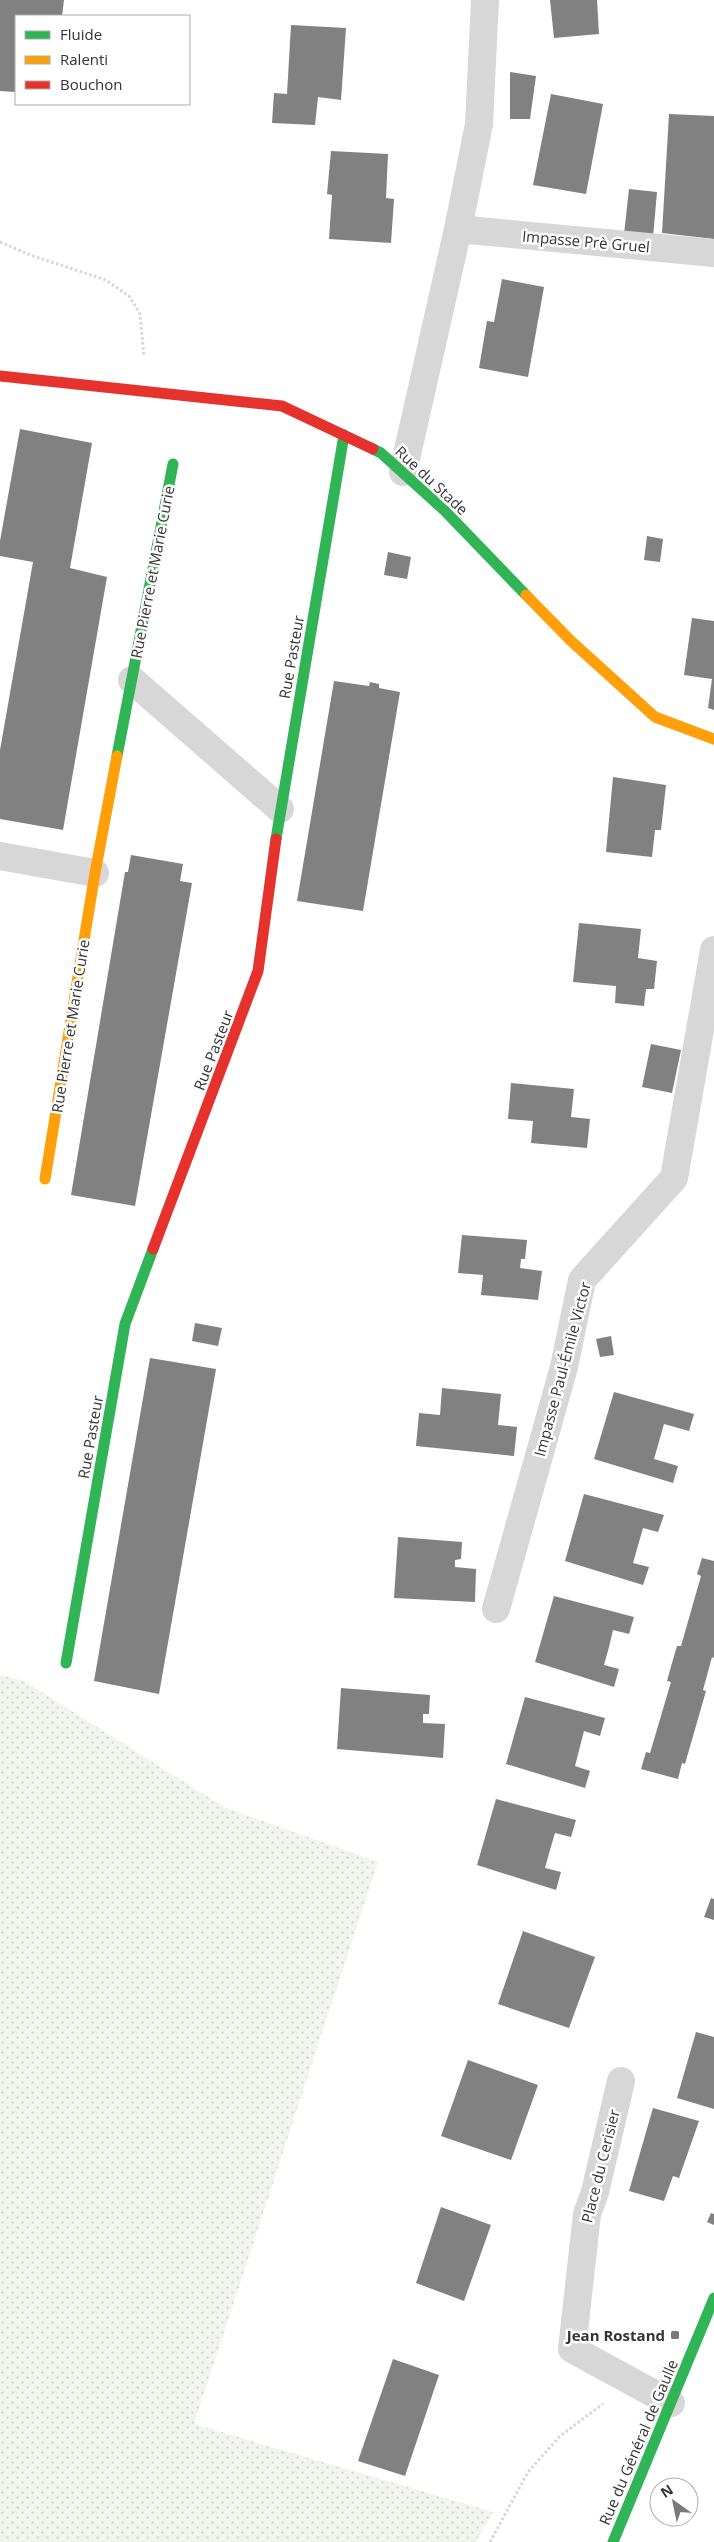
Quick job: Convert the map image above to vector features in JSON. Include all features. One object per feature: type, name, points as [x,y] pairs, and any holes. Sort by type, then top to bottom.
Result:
[{"type":"street","points":[[402,472],[458,229],[479,124],[485,0]]},
{"type":"street","name":"Impasse Prè Gruel","points":[[458,229],[714,253]]},
{"type":"street","name":"Rue du Stade","points":[[0,376],[282,406],[381,453],[444,510],[570,640],[655,717],[714,739]]},
{"type":"street","name":"Rue Pasteur","points":[[66,1664],[125,1324],[258,971],[280,809],[344,435]]},
{"type":"street","name":"Rue Pierre et Marie Curie","points":[[44,1179],[95,873],[173,464]]},
{"type":"street","name":"Rue Pierre et Marie Curie","points":[[132,680],[280,809]]},
{"type":"street","points":[[0,856],[95,873]]},
{"type":"street","name":"Impasse Paul-Émile Victor","points":[[496,1609],[564,1367],[582,1280],[674,1178],[714,950]]},
{"type":"street","name":"Place du Cerisier","points":[[621,2081],[587,2214],[572,2349],[671,2402]]},
{"type":"street","name":"Rue du Général de Gaulle","points":[[613,2542],[714,2298]]},
{"type":"path","points":[[0,242],[32,256],[106,280],[130,297],[140,314],[144,348],[143,391]]},
{"type":"path","points":[[490,2542],[528,2472],[560,2436],[599,2406],[628,2392],[634,2381]]},
{"type":"shaded area","points":[[0,1675],[24,1681],[224,1807],[378,1862],[194,2424],[493,2512],[476,2542],[0,2542]]},
{"type":"building","points":[[0,0],[64,0],[62,15],[15,15],[15,92],[0,91]]},
{"type":"building","points":[[550,0],[597,0],[599,34],[554,38]]},
{"type":"building","points":[[291,25],[346,28],[341,100],[318,97],[315,125],[272,123],[274,93],[287,94]]},
{"type":"building","points":[[510,72],[536,76],[530,119],[510,119]]},
{"type":"building","points":[[551,94],[603,104],[586,194],[533,185]]},
{"type":"building","points":[[669,114],[714,116],[714,239],[662,233]]},
{"type":"building","points":[[331,151],[388,154],[386,198],[394,199],[391,243],[329,239],[332,195],[327,194]]},
{"type":"building","points":[[629,189],[657,192],[653,237],[624,234]]},
{"type":"building","points":[[502,279],[544,287],[528,377],[479,368],[487,321],[494,322]]},
{"type":"building","points":[[20,429],[92,443],[70,568],[107,577],[63,830],[0,819],[0,750],[33,562],[0,556],[0,541]]},
{"type":"building","points":[[647,536],[663,539],[660,562],[644,560]]},
{"type":"building","points":[[388,552],[411,557],[407,579],[384,575]]},
{"type":"building","points":[[692,618],[714,621],[714,710],[708,708],[712,679],[684,675]]},
{"type":"building","points":[[334,681],[369,686],[370,682],[379,684],[379,688],[400,692],[363,911],[297,901]]},
{"type":"building","points":[[613,777],[666,785],[661,830],[655,830],[652,857],[606,852]]},
{"type":"building","points":[[131,855],[183,864],[180,881],[192,883],[135,1206],[71,1195],[125,872],[128,872]]},
{"type":"building","points":[[579,923],[641,929],[638,958],[657,961],[654,989],[646,989],[644,1006],[615,1003],[616,986],[573,982]]},
{"type":"building","points":[[651,1044],[681,1050],[672,1093],[642,1087]]},
{"type":"building","points":[[511,1083],[574,1089],[571,1117],[590,1119],[587,1148],[531,1143],[533,1121],[508,1119]]},
{"type":"building","points":[[462,1235],[527,1240],[525,1259],[521,1259],[520,1268],[542,1271],[538,1300],[481,1295],[483,1275],[458,1273]]},
{"type":"building","points":[[195,1323],[222,1328],[218,1346],[192,1341]]},
{"type":"building","points":[[611,1336],[614,1355],[600,1357],[596,1339]]},
{"type":"building","points":[[150,1358],[216,1369],[159,1694],[94,1681]]},
{"type":"building","points":[[442,1388],[501,1394],[498,1425],[517,1427],[514,1456],[416,1446],[419,1413],[440,1415]]},
{"type":"building","points":[[614,1392],[694,1414],[689,1431],[664,1424],[654,1459],[678,1466],[673,1483],[594,1459]]},
{"type":"building","points":[[584,1494],[664,1515],[658,1532],[643,1528],[633,1563],[649,1567],[643,1585],[565,1561]]},
{"type":"building","points":[[398,1537],[462,1542],[461,1559],[455,1560],[455,1567],[476,1569],[475,1602],[394,1598]]},
{"type":"building","points":[[702,1558],[714,1561],[714,1658],[712,1657],[703,1690],[706,1691],[685,1764],[682,1763],[678,1779],[641,1769],[646,1752],[650,1753],[671,1682],[667,1681],[677,1646],[681,1646],[701,1576],[697,1574]]},
{"type":"building","points":[[554,1596],[634,1617],[629,1634],[613,1630],[604,1665],[619,1669],[614,1687],[535,1662]]},
{"type":"building","points":[[341,1688],[430,1695],[429,1714],[423,1714],[423,1723],[445,1724],[443,1758],[337,1749]]},
{"type":"building","points":[[525,1697],[605,1718],[600,1736],[584,1731],[575,1766],[590,1771],[585,1788],[506,1764]]},
{"type":"building","points":[[496,1799],[576,1820],[571,1837],[555,1833],[550,1850],[545,1868],[561,1872],[556,1890],[477,1865]]},
{"type":"building","points":[[711,1898],[714,1899],[714,1920],[704,1917]]},
{"type":"building","points":[[523,1931],[595,1957],[569,2028],[498,2004]]},
{"type":"building","points":[[696,2032],[714,2037],[714,2109],[677,2098]]},
{"type":"building","points":[[468,2060],[538,2085],[511,2160],[441,2136]]},
{"type":"building","points":[[653,2108],[699,2121],[679,2178],[673,2176],[664,2201],[629,2191]]},
{"type":"building","points":[[441,2207],[491,2225],[464,2301],[416,2283]]},
{"type":"building","points":[[711,2213],[714,2214],[714,2225],[707,2222]]},
{"type":"building","points":[[393,2359],[439,2375],[405,2476],[358,2461]]},
{"type":"traffic: fast","points":[[276,839],[344,435]]},
{"type":"traffic: fast","points":[[373,449],[381,453],[444,510],[526,595]]},
{"type":"traffic: fast","points":[[117,756],[173,464]]},
{"type":"traffic: fast","points":[[66,1663],[125,1324],[153,1249]]},
{"type":"traffic: fast","points":[[613,2542],[714,2298]]},
{"type":"traffic: slow","points":[[526,595],[570,640],[655,717],[714,739]]},
{"type":"traffic: slow","points":[[45,1179],[95,873],[117,756]]},
{"type":"traffic: jam","points":[[0,376],[282,406],[373,449]]},
{"type":"traffic: jam","points":[[153,1249],[258,971],[276,839]]},
{"type":"place","name":"Jean Rostand","points":[[675,2335]]}]
